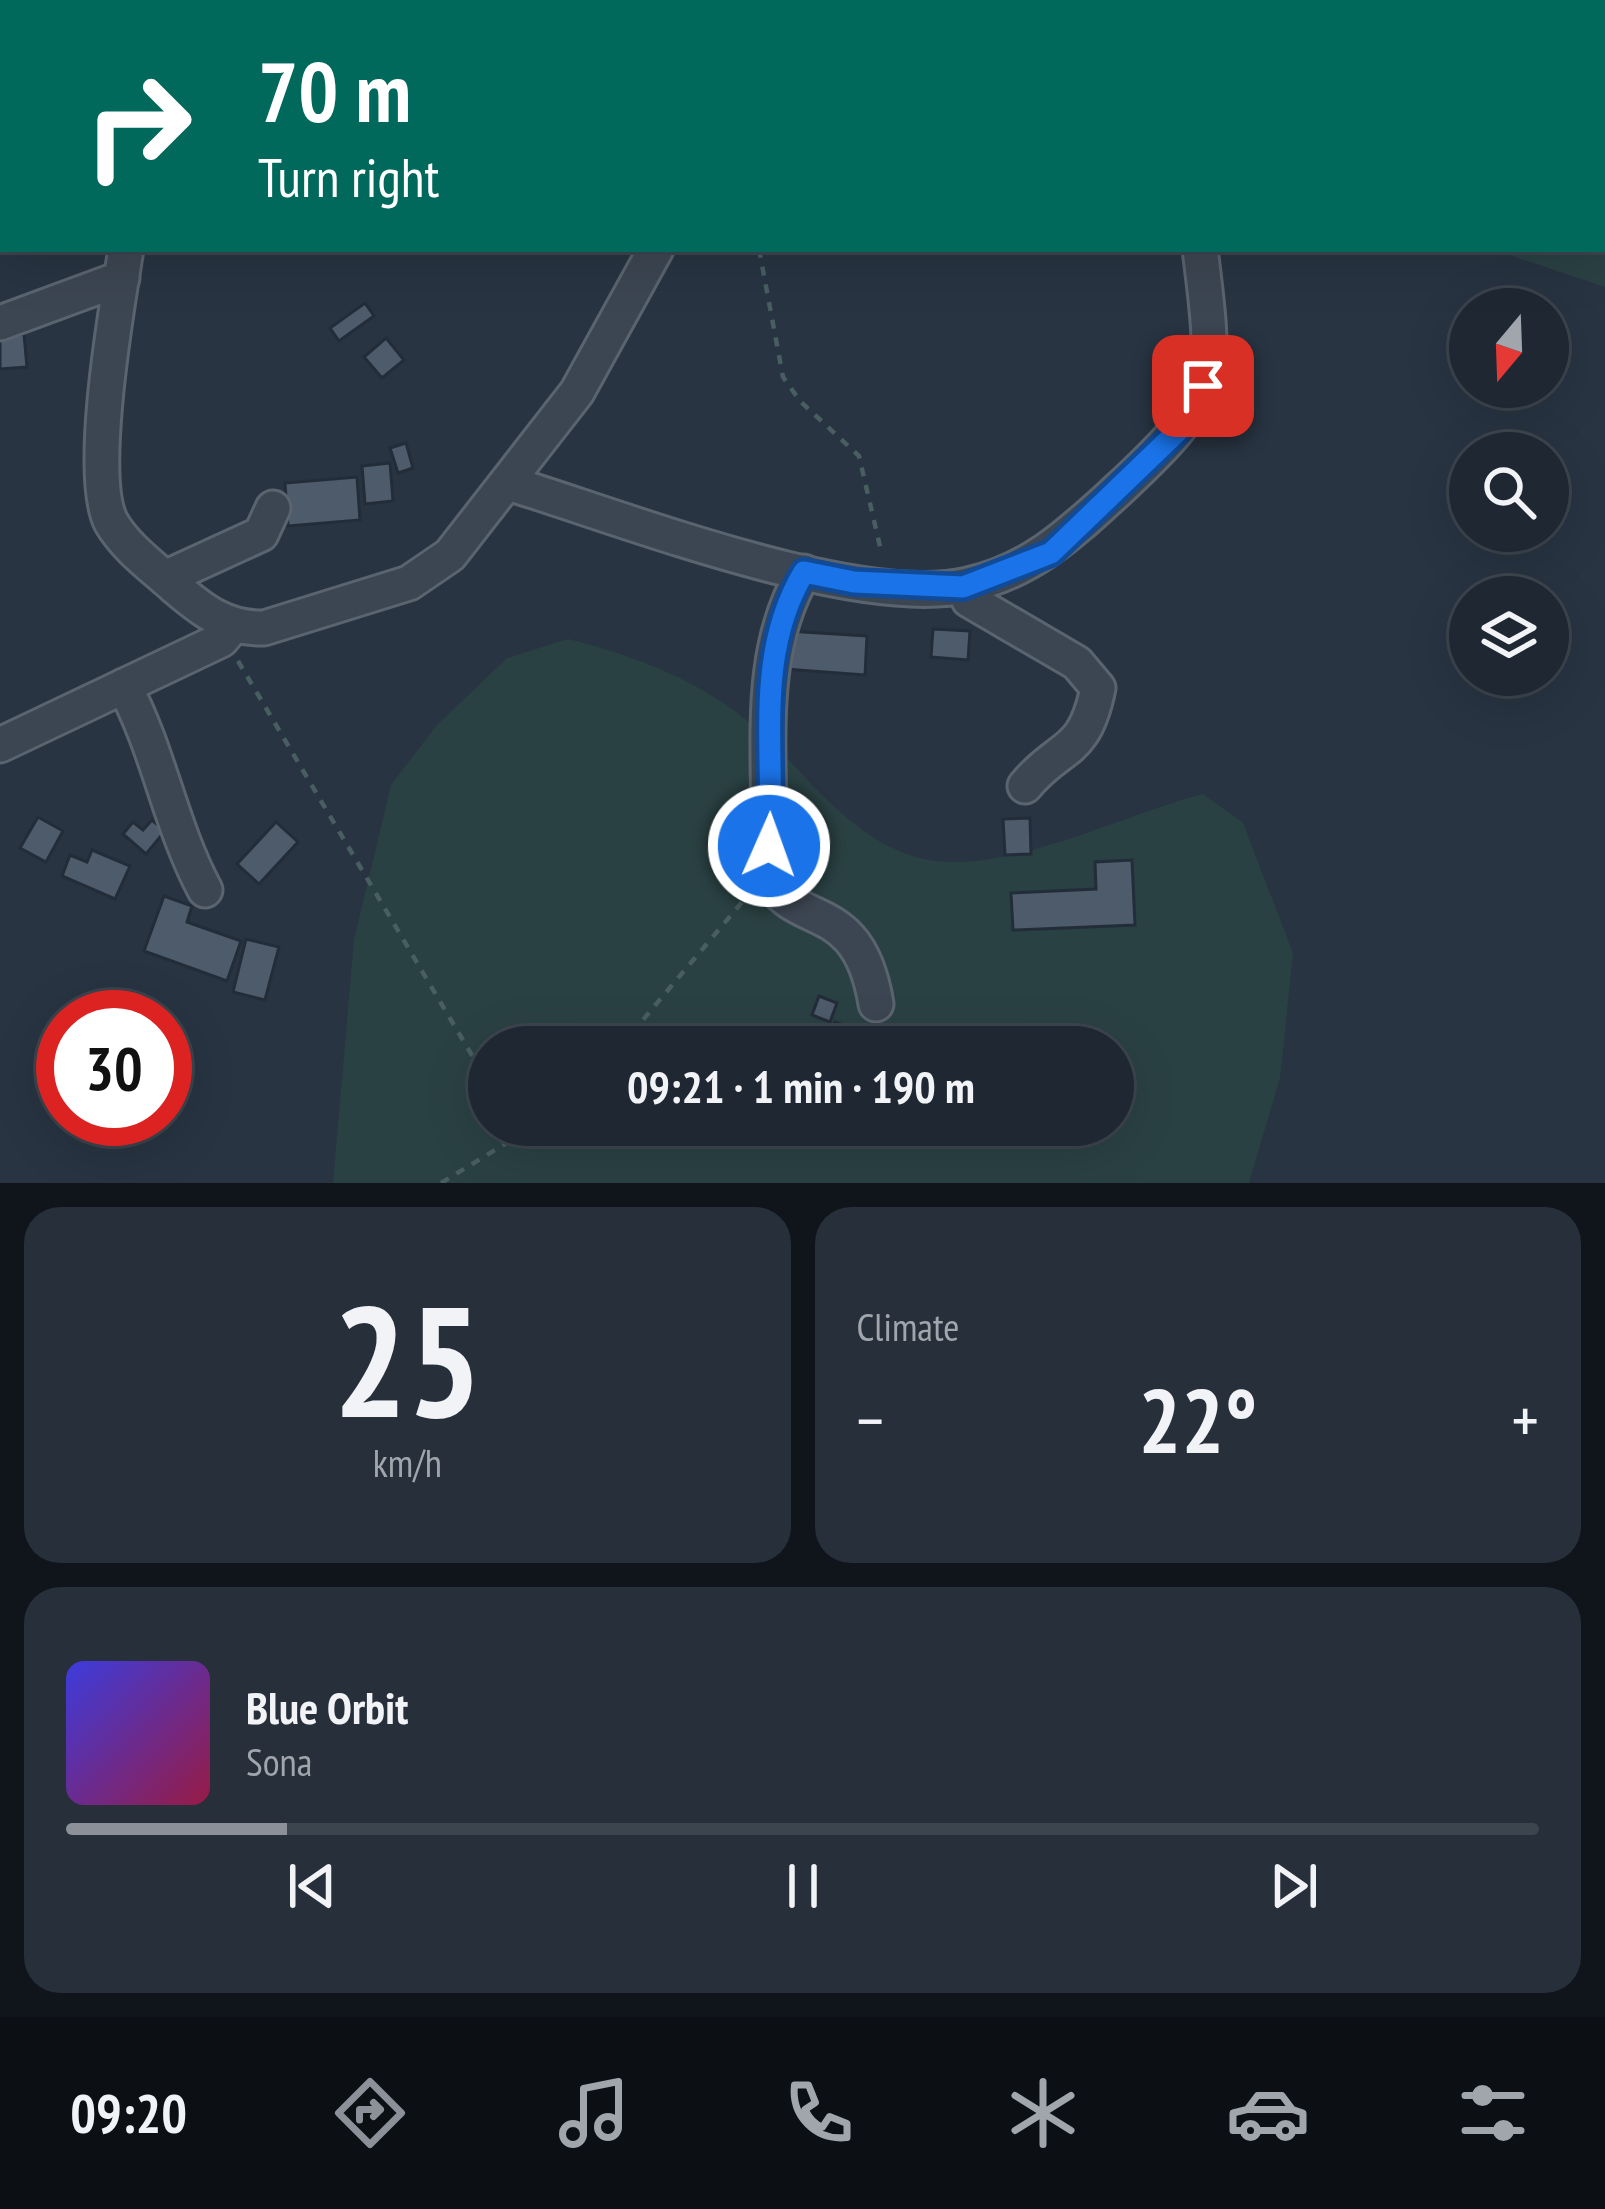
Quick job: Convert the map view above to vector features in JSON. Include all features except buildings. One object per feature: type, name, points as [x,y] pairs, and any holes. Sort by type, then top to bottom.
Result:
[{"type":"street","points":[[0,745],[228,632],[264,628],[429,574],[577,392],[654,252]]},
{"type":"street","points":[[508,482],[804,572],[889,584],[963,587],[1051,553],[1196,408],[1210,362],[1200,252]]},
{"type":"street","points":[[124,264],[99,479],[106,509],[123,539],[228,632]]},
{"type":"street","points":[[0,323],[124,264]]},
{"type":"street","points":[[165,578],[261,534],[273,508]]},
{"type":"street","points":[[804,572],[778,630],[769,680],[766,873],[773,889],[850,935],[867,966],[876,1004]]},
{"type":"street","points":[[963,587],[969,600],[1077,663],[1098,688],[1087,726],[1074,748],[1025,786]]},
{"type":"street","points":[[124,686],[142,718],[177,826],[205,890]]},
{"type":"path","points":[[760,252],[784,377],[800,401],[859,457],[889,584]]},
{"type":"path","points":[[228,632],[468,1048]]},
{"type":"path","points":[[638,1026],[766,873]]},
{"type":"path","points":[[441,1183],[504,1146]]},
{"type":"green space","points":[[1501,252],[1605,252],[1605,287]]},
{"type":"green space","points":[[568,639],[667,672],[714,697],[756,728],[855,825],[902,852],[929,860],[961,862],[1030,851],[1203,794],[1243,823],[1293,953],[1280,1078],[1249,1183],[333,1183],[354,940],[391,785],[436,726],[507,658]]},
{"type":"route","points":[[769,846],[769,680],[778,630],[804,572],[854,582],[963,587],[1051,553],[1182,427],[1196,408],[1203,386]]}]
